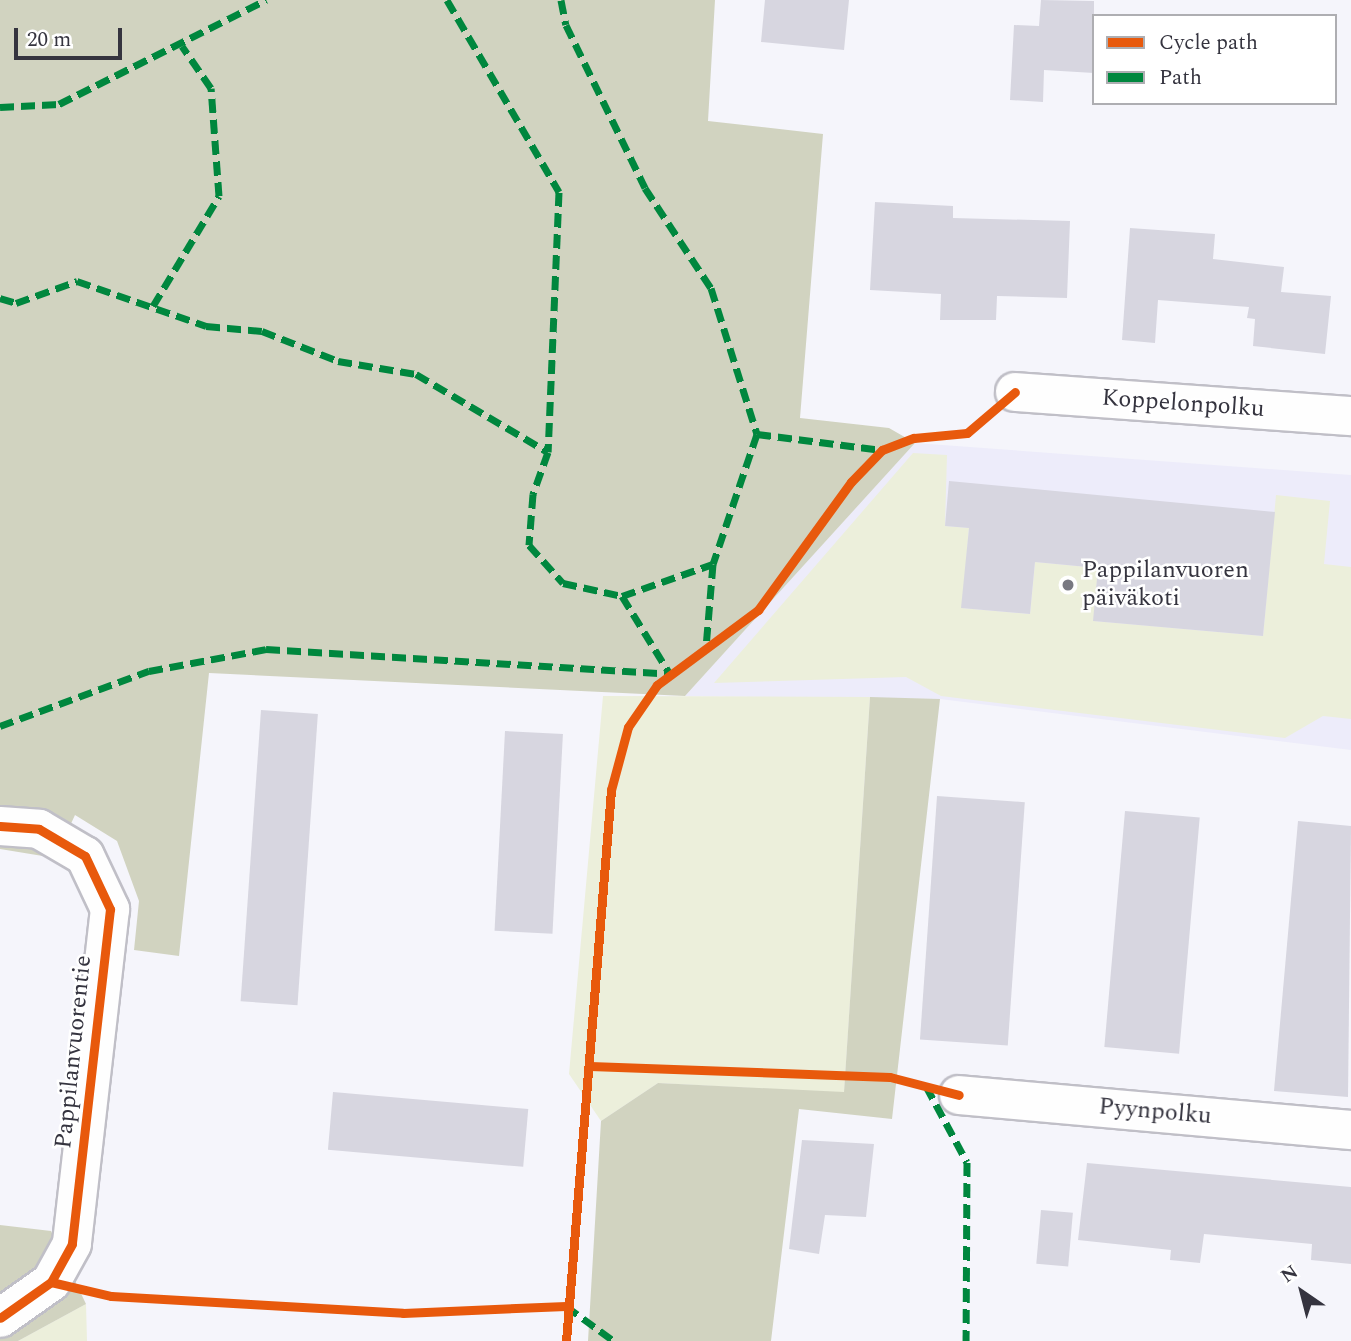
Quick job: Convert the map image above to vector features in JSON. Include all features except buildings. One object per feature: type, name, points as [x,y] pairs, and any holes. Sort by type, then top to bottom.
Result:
[{"type":"street","name":"Koppelonpolku","points":[[1015,392],[1351,416]]},
{"type":"street","name":"Pappilanvuorentie","points":[[0,827],[39,829],[85,856],[110,909],[72,1244],[51,1282],[0,1318]]},
{"type":"street","name":"Pyynpolku","points":[[959,1095],[1351,1130]]},
{"type":"shaded area","name":"Pappilanvuoren päiväkoti","points":[[915,443],[1351,475],[1351,750],[940,699],[685,696]]},
{"type":"green space","points":[[0,0],[715,0],[708,121],[823,134],[800,418],[889,428],[915,443],[685,696],[209,673],[179,956],[134,950],[139,901],[117,841],[75,815],[55,858],[0,849]]},
{"type":"green space","points":[[913,453],[947,455],[945,526],[969,528],[962,608],[1030,614],[1035,562],[1098,568],[1094,621],[1263,636],[1276,495],[1330,501],[1324,564],[1351,567],[1351,719],[1323,716],[1285,738],[941,696],[906,677],[714,683]]},
{"type":"green space","points":[[603,696],[870,697],[844,1093],[658,1083],[601,1121],[569,1074]]},
{"type":"green space","points":[[870,697],[940,699],[892,1119],[799,1109],[771,1341],[588,1341],[601,1121],[658,1083],[844,1092]]},
{"type":"green space","points":[[0,1225],[51,1231],[86,1304],[18,1341],[0,1341]]},
{"type":"green space","points":[[86,1304],[87,1341],[18,1341]]},
{"type":"marked path","points":[[0,107],[59,104],[266,0]]},
{"type":"marked path","points":[[447,0],[559,192],[548,452],[533,494],[529,545],[563,583],[622,596],[713,564]]},
{"type":"marked path","points":[[561,0],[566,25],[645,188],[711,288],[757,434],[713,564],[706,648]]},
{"type":"marked path","points":[[153,306],[219,196],[211,88],[182,46]]},
{"type":"marked path","points":[[0,298],[16,303],[77,281],[206,326],[262,331],[338,361],[416,374],[548,452]]},
{"type":"marked path","points":[[757,434],[882,450]]},
{"type":"marked path","points":[[622,596],[670,674]]},
{"type":"marked path","points":[[0,726],[149,671],[266,649],[670,674]]},
{"type":"marked path","points":[[926,1086],[967,1162],[966,1341]]},
{"type":"marked path","points":[[566,1306],[614,1341]]},
{"type":"cycle path","points":[[566,1341],[611,790],[628,727],[657,685],[758,610],[851,482],[882,450],[914,438],[967,433],[1015,392]]},
{"type":"cycle path","points":[[0,826],[39,829],[85,856],[110,909],[72,1244],[51,1282],[0,1318]]},
{"type":"cycle path","points":[[590,1066],[890,1077],[959,1095]]},
{"type":"cycle path","points":[[51,1282],[111,1296],[403,1313],[566,1306]]},
{"type":"place","name":"Pappilanvuoren päiväkoti","points":[[1068,585]]}]
